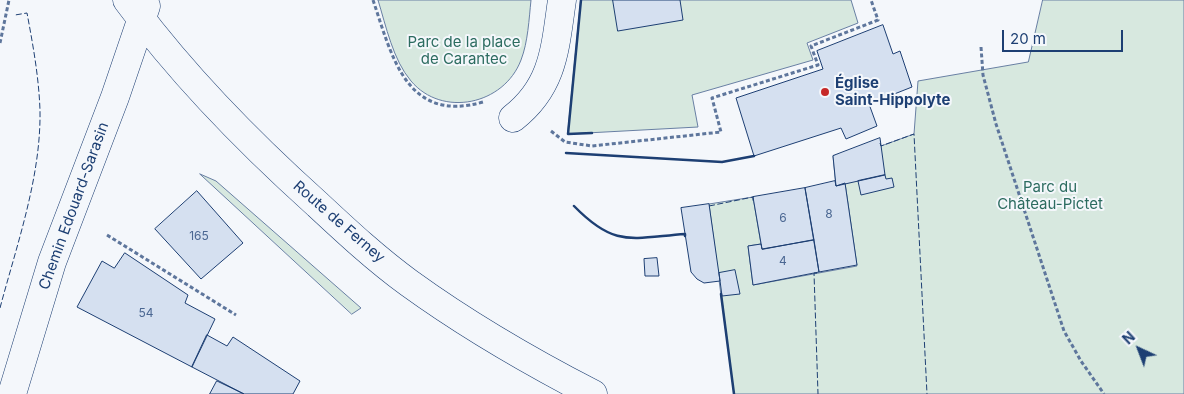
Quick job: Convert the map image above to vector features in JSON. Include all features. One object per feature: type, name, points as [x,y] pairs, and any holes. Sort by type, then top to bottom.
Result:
[{"type":"street","points":[[513,118],[535,98],[545,81],[553,60],[562,0]]},
{"type":"street","name":"Chemin Edouard-Sarasin","points":[[12,394],[52,262],[115,97],[139,6]]},
{"type":"street","name":"Route de Ferney","points":[[139,6],[191,80],[278,169],[349,234],[408,282],[472,326],[530,361],[593,394]]},
{"type":"path","points":[[0,43],[9,0]]},
{"type":"path","points":[[372,0],[393,61],[405,82],[423,98],[442,106],[466,107],[491,100],[513,118]]},
{"type":"path","points":[[549,130],[565,142],[592,146],[721,132],[712,98],[818,65],[811,46],[878,20],[871,0]]},
{"type":"path","points":[[981,47],[983,75],[996,124],[1064,331],[1081,362],[1104,394]]},
{"type":"path","points":[[107,235],[236,315]]},
{"type":"green space","name":"Parc de la place de Carantec","points":[[378,0],[531,0],[527,38],[521,60],[513,75],[501,87],[487,96],[471,101],[439,100],[424,93],[405,73],[391,42]]},
{"type":"green space","points":[[581,0],[851,0],[858,23],[807,43],[813,60],[692,95],[698,127],[568,134]]},
{"type":"green space","name":"Parc du Château-Pictet","points":[[1043,0],[1184,0],[1184,394],[734,394],[709,204],[753,197],[761,244],[748,246],[753,285],[857,266],[845,183],[836,186],[833,156],[881,146],[914,134],[918,81],[1028,62]]},
{"type":"green space","points":[[200,174],[216,181],[361,308],[352,314]]},
{"type":"building","points":[[613,0],[680,0],[683,20],[618,31]]},
{"type":"building","name":"Église Saint-Hippolyte","points":[[883,25],[893,54],[900,51],[912,87],[869,104],[877,126],[846,139],[841,128],[754,156],[736,98],[823,69],[817,51]]},
{"type":"building","points":[[880,138],[885,175],[836,186],[833,156]]},
{"type":"building","points":[[885,175],[886,179],[892,178],[894,187],[861,195],[858,181]]},
{"type":"building","points":[[835,181],[836,186],[845,183],[857,265],[819,272],[805,188]]},
{"type":"building","points":[[805,188],[814,240],[762,249],[753,197]]},
{"type":"building","points":[[197,191],[243,243],[201,279],[155,229]]},
{"type":"building","points":[[709,204],[720,281],[704,283],[691,272],[681,208]]},
{"type":"building","points":[[814,240],[819,272],[753,285],[748,246],[761,244],[762,249]]},
{"type":"building","points":[[125,253],[188,295],[185,303],[215,319],[192,367],[77,307],[102,261],[114,268]]},
{"type":"building","points":[[657,258],[659,276],[645,276],[644,259]]},
{"type":"building","points":[[735,270],[740,294],[722,296],[719,273]]},
{"type":"building","points":[[207,335],[227,346],[233,337],[300,381],[293,394],[244,394],[192,367]]},
{"type":"building","points":[[217,381],[244,394],[210,394]]},
{"type":"fence","points":[[0,308],[27,210],[37,161],[39,136],[38,86],[27,13],[15,15]]},
{"type":"fence","points":[[880,143],[881,146],[914,134],[927,394]]},
{"type":"fence","points":[[709,206],[753,197],[753,201]]},
{"type":"fence","points":[[817,273],[814,273],[818,394]]},
{"type":"fence","points":[[721,293],[734,394]]},
{"type":"wall","points":[[581,0],[568,134],[592,133]]},
{"type":"wall","points":[[566,153],[722,162],[754,156]]},
{"type":"wall","points":[[574,206],[601,229],[613,234],[637,238],[685,234],[685,236]]},
{"type":"wall","points":[[721,294],[734,394]]},
{"type":"place","name":"Église Saint-Hippolyte","points":[[825,92]]}]
